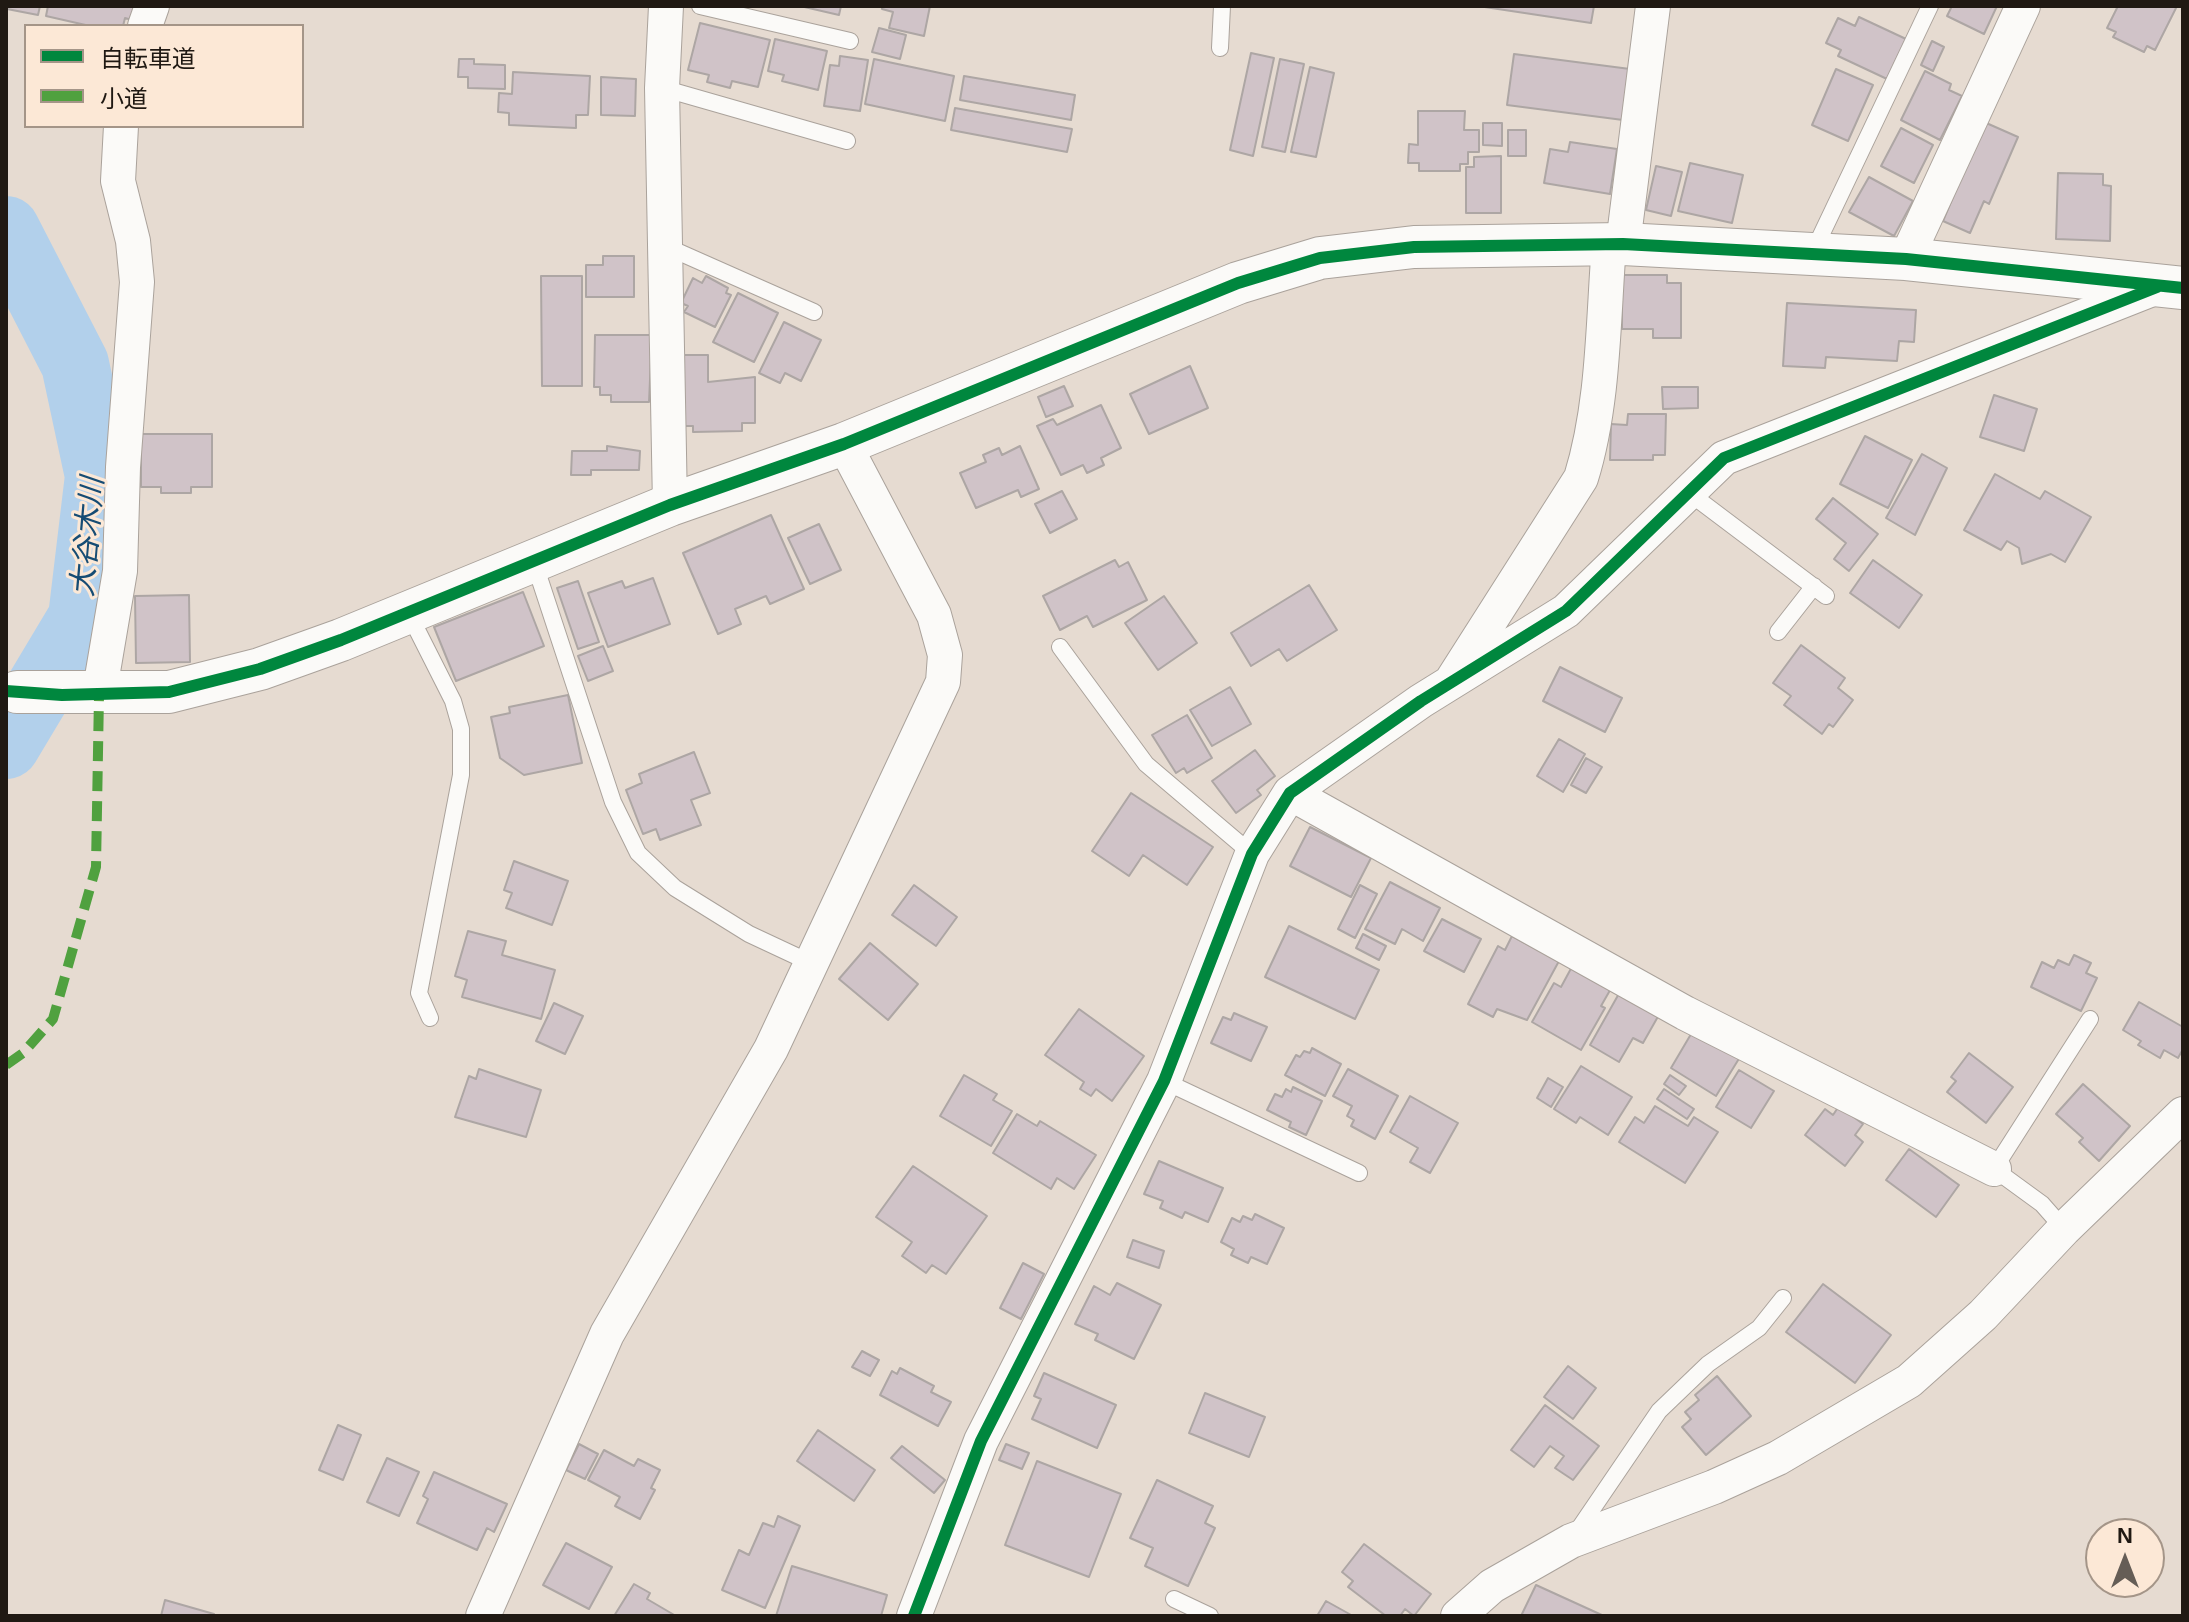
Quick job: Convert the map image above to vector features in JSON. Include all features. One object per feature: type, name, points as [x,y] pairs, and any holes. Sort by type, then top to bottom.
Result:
[{"type":"street","points":[[666,6],[662,88],[670,505]]},
{"type":"street","points":[[1450,683],[1581,478],[1595,412],[1616,244],[1653,6]]},
{"type":"street","points":[[1906,259],[2023,6]]},
{"type":"street","points":[[81,695],[120,571],[124,452],[137,282],[133,241],[118,181],[121,128]]},
{"type":"street","points":[[11,692],[81,695],[169,692],[260,669],[408,613],[670,505],[844,444],[1238,283],[1320,258],[1414,247],[1616,244],[1906,259],[2172,287]]},
{"type":"street","points":[[914,1616],[981,1441],[1164,1081],[1252,854],[1290,793],[1450,683],[1566,611],[1724,458],[2172,287]]},
{"type":"street","points":[[483,1616],[607,1334],[771,1049],[943,682],[945,655],[934,615],[844,444]]},
{"type":"street","points":[[1290,793],[1685,1013],[1994,1169]]},
{"type":"street","points":[[1458,1616],[1492,1586],[1571,1541],[1714,1487],[1778,1458],[1909,1381],[1983,1315],[2064,1229],[2183,1114]]},
{"type":"lane","points":[[700,6],[850,41]]},
{"type":"lane","points":[[1220,48],[1222,6]]},
{"type":"lane","points":[[1812,254],[1930,6]]},
{"type":"lane","points":[[662,88],[847,141]]},
{"type":"lane","points":[[665,246],[814,312]]},
{"type":"lane","points":[[1688,492],[1820,591],[1778,632]]},
{"type":"lane","points":[[534,560],[613,802],[638,853],[675,888],[749,934],[811,963]]},
{"type":"lane","points":[[408,613],[453,701],[461,729],[461,775],[419,993],[430,1018]]},
{"type":"lane","points":[[1060,647],[1146,764],[1252,854]]},
{"type":"lane","points":[[2064,1229],[2042,1204],[1994,1169],[2090,1019]]},
{"type":"lane","points":[[1164,1081],[1359,1173]]},
{"type":"lane","points":[[1571,1541],[1659,1411],[1708,1364],[1759,1328],[1783,1298]]},
{"type":"lane","points":[[1174,1599],[1210,1616]]},
{"type":"building","points":[[8,6],[40,6],[38,15],[7,9]]},
{"type":"building","points":[[48,6],[135,6],[132,20],[125,18],[124,24],[81,24],[46,16]]},
{"type":"building","points":[[800,6],[841,6],[839,15]]},
{"type":"building","points":[[882,6],[930,6],[924,36],[889,28],[893,12],[882,9]]},
{"type":"building","points":[[1478,6],[1594,6],[1591,23]]},
{"type":"building","points":[[1952,6],[1997,6],[1984,34],[1947,16]]},
{"type":"building","points":[[2118,6],[2177,6],[2155,50],[2147,46],[2144,52],[2113,37],[2116,32],[2107,28]]},
{"type":"building","points":[[1859,17],[1906,39],[1887,79],[1838,56],[1841,50],[1826,43],[1838,18],[1855,26]]},
{"type":"building","points":[[700,23],[770,40],[758,87],[732,81],[730,88],[707,82],[709,75],[688,70]]},
{"type":"building","points":[[879,28],[906,35],[900,59],[872,52]]},
{"type":"building","points":[[775,39],[827,51],[818,90],[782,81],[784,75],[768,71]]},
{"type":"building","points":[[1932,41],[1944,47],[1933,71],[1921,65]]},
{"type":"building","points":[[1251,53],[1274,58],[1253,156],[1230,150]]},
{"type":"building","points":[[1514,54],[1630,69],[1623,120],[1507,105]]},
{"type":"building","points":[[840,56],[868,60],[860,111],[824,106],[830,65],[839,66]]},
{"type":"building","points":[[459,59],[474,59],[474,64],[505,65],[505,89],[468,88],[468,77],[458,77]]},
{"type":"building","points":[[874,59],[954,76],[945,121],[865,104]]},
{"type":"building","points":[[1280,59],[1304,64],[1285,152],[1262,147]]},
{"type":"building","points":[[1310,67],[1334,73],[1316,157],[1291,152]]},
{"type":"building","points":[[1836,69],[1873,85],[1848,141],[1812,125]]},
{"type":"building","points":[[1925,71],[1951,84],[1949,90],[1962,96],[1940,140],[1901,120]]},
{"type":"building","points":[[513,72],[590,76],[588,115],[576,115],[576,128],[509,125],[509,113],[498,112],[499,93],[512,94]]},
{"type":"building","points":[[964,76],[1075,95],[1071,120],[960,100]]},
{"type":"building","points":[[601,77],[636,79],[635,116],[601,115]]},
{"type":"building","points":[[955,108],[1072,129],[1067,152],[951,130]]},
{"type":"building","points":[[1418,111],[1465,111],[1464,130],[1479,130],[1479,152],[1468,152],[1468,164],[1460,164],[1460,171],[1419,171],[1419,163],[1408,163],[1409,144],[1418,145]]},
{"type":"building","points":[[1984,122],[2018,137],[1989,204],[1984,201],[1970,233],[1943,221]]},
{"type":"building","points":[[1483,123],[1502,123],[1502,146],[1483,145]]},
{"type":"building","points":[[1901,128],[1933,145],[1914,183],[1881,166]]},
{"type":"building","points":[[1508,130],[1526,130],[1526,156],[1508,156]]},
{"type":"building","points":[[1570,142],[1617,149],[1610,194],[1544,183],[1550,149],[1568,152]]},
{"type":"building","points":[[1501,156],[1501,213],[1466,213],[1466,167],[1474,167],[1474,157]]},
{"type":"building","points":[[1690,163],[1743,175],[1732,223],[1678,211]]},
{"type":"building","points":[[1656,166],[1682,172],[1671,216],[1646,210]]},
{"type":"building","points":[[2058,173],[2103,174],[2103,185],[2111,186],[2110,241],[2056,239]]},
{"type":"building","points":[[1869,177],[1913,201],[1894,236],[1849,212]]},
{"type":"building","points":[[603,256],[634,256],[634,297],[586,297],[586,265],[603,265]]},
{"type":"building","points":[[1622,275],[1667,275],[1667,283],[1681,283],[1681,338],[1653,338],[1653,329],[1622,329]]},
{"type":"building","points":[[541,276],[582,276],[582,386],[542,386]]},
{"type":"building","points":[[706,276],[728,288],[726,293],[731,295],[715,327],[684,312],[688,306],[681,303],[693,278],[702,283]]},
{"type":"building","points":[[738,293],[778,313],[754,362],[713,342]]},
{"type":"building","points":[[1787,303],[1916,310],[1914,342],[1899,341],[1897,361],[1826,357],[1825,368],[1783,366]]},
{"type":"building","points":[[784,322],[821,340],[801,381],[785,373],[780,383],[759,373]]},
{"type":"building","points":[[595,335],[652,335],[649,402],[611,402],[611,395],[600,395],[600,387],[594,387]]},
{"type":"building","points":[[678,355],[708,355],[708,382],[755,377],[755,423],[742,423],[742,431],[693,432],[693,426],[685,426]]},
{"type":"building","points":[[1190,366],[1208,408],[1149,434],[1130,394]]},
{"type":"building","points":[[1064,386],[1073,406],[1046,417],[1038,397]]},
{"type":"building","points":[[1662,387],[1698,387],[1698,408],[1663,409]]},
{"type":"building","points":[[1994,395],[2037,409],[2024,451],[1980,437]]},
{"type":"building","points":[[1101,405],[1121,448],[1101,458],[1104,465],[1087,473],[1083,465],[1061,475],[1037,426],[1053,419],[1057,425]]},
{"type":"building","points":[[1628,414],[1666,414],[1665,455],[1653,455],[1653,460],[1610,460],[1611,424],[1627,425]]},
{"type":"building","points":[[141,434],[212,434],[212,487],[191,487],[191,493],[161,493],[161,487],[141,487]]},
{"type":"building","points":[[1865,436],[1912,460],[1888,508],[1840,484]]},
{"type":"building","points":[[607,446],[640,451],[639,470],[591,470],[591,475],[571,475],[572,451],[607,451]]},
{"type":"building","points":[[1020,446],[1039,489],[1021,497],[1018,490],[976,508],[960,473],[986,462],[983,455],[999,448],[1002,455]]},
{"type":"building","points":[[1922,454],[1947,468],[1915,535],[1886,518]]},
{"type":"building","points":[[1995,474],[2040,499],[2045,491],[2091,517],[2065,562],[2051,554],[2022,564],[2019,548],[2007,541],[2001,550],[1964,530]]},
{"type":"building","points":[[1062,491],[1077,519],[1050,533],[1035,504]]},
{"type":"building","points":[[1833,498],[1878,534],[1849,571],[1834,559],[1846,543],[1816,519]]},
{"type":"building","points":[[771,515],[804,589],[770,604],[766,596],[735,609],[741,624],[718,634],[683,553]]},
{"type":"building","points":[[819,524],[841,570],[810,584],[788,538]]},
{"type":"building","points":[[1115,560],[1119,567],[1128,562],[1147,600],[1093,627],[1087,616],[1060,630],[1043,596]]},
{"type":"building","points":[[1873,560],[1922,595],[1899,628],[1850,593]]},
{"type":"building","points":[[653,578],[670,624],[608,647],[588,593],[622,581],[625,588]]},
{"type":"building","points":[[578,581],[599,642],[578,649],[557,588]]},
{"type":"building","points":[[1309,585],[1337,630],[1287,661],[1279,649],[1251,666],[1231,633]]},
{"type":"building","points":[[523,592],[544,646],[456,681],[434,627]]},
{"type":"building","points":[[189,595],[190,662],[136,663],[135,596]]},
{"type":"building","points":[[1164,596],[1197,643],[1158,670],[1125,623]]},
{"type":"building","points":[[1801,645],[1845,678],[1838,688],[1853,700],[1833,727],[1829,724],[1822,734],[1784,705],[1791,696],[1773,683]]},
{"type":"building","points":[[603,646],[613,671],[588,681],[578,656]]},
{"type":"building","points":[[1560,667],[1622,698],[1605,732],[1543,701]]},
{"type":"building","points":[[1230,687],[1251,724],[1212,746],[1190,710]]},
{"type":"building","points":[[568,695],[582,763],[524,775],[500,758],[491,717],[510,713],[509,707]]},
{"type":"building","points":[[1187,715],[1212,758],[1187,773],[1184,768],[1176,773],[1152,735]]},
{"type":"building","points":[[1559,739],[1585,754],[1563,792],[1537,776]]},
{"type":"building","points":[[1255,750],[1275,776],[1257,790],[1261,795],[1236,813],[1212,781]]},
{"type":"building","points":[[694,752],[710,793],[691,800],[701,825],[660,840],[656,829],[643,834],[626,790],[642,783],[639,774]]},
{"type":"building","points":[[1586,758],[1602,767],[1586,793],[1571,785]]},
{"type":"building","points":[[1131,793],[1213,847],[1187,885],[1143,855],[1129,876],[1092,851]]},
{"type":"building","points":[[1310,827],[1371,858],[1351,897],[1290,866]]},
{"type":"building","points":[[514,861],[568,881],[552,925],[506,908],[512,893],[504,890]]},
{"type":"building","points":[[1390,882],[1440,908],[1423,941],[1402,929],[1395,944],[1365,929]]},
{"type":"building","points":[[914,885],[957,917],[936,946],[892,915]]},
{"type":"building","points":[[1360,885],[1377,894],[1355,938],[1338,929]]},
{"type":"building","points":[[1442,919],[1481,939],[1464,972],[1424,951]]},
{"type":"building","points":[[1289,926],[1379,970],[1355,1019],[1265,977]]},
{"type":"building","points":[[468,931],[506,941],[502,955],[555,970],[541,1019],[462,997],[467,980],[455,976]]},
{"type":"building","points":[[1363,934],[1386,946],[1379,960],[1356,948]]},
{"type":"building","points":[[1512,936],[1559,961],[1527,1020],[1497,1009],[1493,1017],[1468,1004],[1498,946],[1505,950]]},
{"type":"building","points":[[870,943],[918,984],[888,1020],[839,979]]},
{"type":"building","points":[[2074,955],[2091,963],[2086,973],[2097,978],[2081,1011],[2031,987],[2042,962],[2054,968],[2058,960],[2069,965]]},
{"type":"building","points":[[1574,963],[1613,985],[1601,1006],[1605,1008],[1581,1050],[1532,1022],[1554,983],[1561,987]]},
{"type":"building","points":[[1621,990],[1660,1013],[1643,1043],[1633,1038],[1619,1062],[1590,1045]]},
{"type":"building","points":[[2139,1002],[2183,1027],[2183,1049],[2178,1058],[2164,1050],[2160,1058],[2138,1045],[2141,1041],[2123,1030]]},
{"type":"building","points":[[554,1003],[583,1016],[565,1054],[536,1041]]},
{"type":"building","points":[[1079,1009],[1144,1056],[1112,1101],[1096,1089],[1091,1096],[1080,1089],[1084,1082],[1045,1055]]},
{"type":"building","points":[[1234,1013],[1267,1027],[1251,1061],[1211,1043],[1223,1017],[1231,1020]]},
{"type":"building","points":[[1694,1029],[1740,1057],[1716,1096],[1671,1068]]},
{"type":"building","points":[[1312,1048],[1341,1064],[1325,1096],[1285,1075],[1296,1055],[1300,1057],[1304,1051],[1310,1053]]},
{"type":"building","points":[[1969,1053],[2013,1087],[1986,1123],[1947,1092],[1956,1081],[1951,1077]]},
{"type":"building","points":[[1581,1066],[1632,1097],[1608,1135],[1580,1117],[1576,1123],[1554,1109]]},
{"type":"building","points":[[479,1069],[541,1090],[526,1137],[455,1117],[469,1076],[476,1079]]},
{"type":"building","points":[[1348,1069],[1398,1096],[1375,1139],[1351,1126],[1354,1120],[1347,1116],[1352,1106],[1333,1096]]},
{"type":"building","points":[[1739,1070],[1774,1091],[1751,1128],[1716,1107]]},
{"type":"building","points":[[964,1075],[997,1094],[993,1100],[1012,1111],[991,1146],[940,1116]]},
{"type":"building","points":[[1670,1075],[1686,1086],[1679,1095],[1664,1084]]},
{"type":"building","points":[[1548,1078],[1563,1087],[1551,1107],[1537,1098]]},
{"type":"building","points":[[2083,1084],[2130,1126],[2099,1161],[2079,1142],[2083,1138],[2056,1114]]},
{"type":"building","points":[[1293,1087],[1322,1101],[1306,1135],[1289,1127],[1291,1122],[1267,1110],[1275,1094],[1282,1097],[1286,1089],[1291,1092]]},
{"type":"building","points":[[1664,1089],[1694,1109],[1687,1119],[1657,1099]]},
{"type":"building","points":[[1410,1096],[1458,1123],[1430,1173],[1410,1162],[1418,1148],[1390,1132]]},
{"type":"building","points":[[1655,1106],[1688,1126],[1694,1117],[1718,1132],[1685,1183],[1619,1142],[1635,1117],[1644,1123]]},
{"type":"building","points":[[1839,1106],[1863,1124],[1855,1135],[1863,1142],[1845,1166],[1805,1135],[1825,1109],[1833,1115]]},
{"type":"building","points":[[1017,1114],[1037,1126],[1040,1121],[1096,1155],[1074,1189],[1057,1178],[1051,1189],[993,1153]]},
{"type":"building","points":[[1909,1149],[1959,1185],[1936,1217],[1886,1180]]},
{"type":"building","points":[[1159,1161],[1223,1188],[1208,1222],[1185,1212],[1182,1218],[1160,1208],[1163,1201],[1144,1194]]},
{"type":"building","points":[[913,1166],[987,1216],[946,1274],[932,1265],[926,1273],[902,1256],[912,1242],[876,1217]]},
{"type":"building","points":[[1255,1214],[1284,1228],[1267,1264],[1251,1257],[1248,1263],[1231,1255],[1234,1249],[1221,1242],[1232,1218],[1240,1222],[1243,1216],[1252,1220]]},
{"type":"building","points":[[1133,1240],[1164,1251],[1159,1268],[1127,1257]]},
{"type":"building","points":[[1023,1263],[1044,1274],[1021,1319],[1000,1308]]},
{"type":"building","points":[[1117,1283],[1161,1305],[1134,1359],[1095,1340],[1098,1334],[1075,1324],[1094,1286],[1110,1295]]},
{"type":"building","points":[[1823,1284],[1891,1335],[1855,1383],[1786,1332]]},
{"type":"building","points":[[862,1351],[879,1360],[870,1376],[852,1367]]},
{"type":"building","points":[[1568,1366],[1596,1388],[1573,1419],[1544,1397]]},
{"type":"building","points":[[900,1368],[934,1386],[931,1392],[951,1402],[938,1426],[880,1395],[892,1371],[897,1374]]},
{"type":"building","points":[[1044,1373],[1116,1405],[1097,1448],[1032,1419],[1041,1399],[1034,1396]]},
{"type":"building","points":[[1717,1376],[1751,1416],[1706,1455],[1682,1427],[1691,1419],[1685,1412],[1699,1400],[1695,1395]]},
{"type":"building","points":[[1205,1393],[1265,1417],[1249,1457],[1189,1433]]},
{"type":"building","points":[[1545,1405],[1599,1446],[1573,1480],[1555,1468],[1564,1456],[1550,1446],[1534,1467],[1511,1450]]},
{"type":"building","points":[[338,1425],[361,1435],[343,1480],[319,1470]]},
{"type":"building","points":[[818,1430],[875,1470],[854,1501],[797,1461]]},
{"type":"building","points":[[579,1444],[598,1454],[585,1479],[566,1470]]},
{"type":"building","points":[[1006,1444],[1029,1453],[1022,1469],[999,1460]]},
{"type":"building","points":[[902,1446],[945,1480],[934,1493],[891,1458]]},
{"type":"building","points":[[604,1450],[634,1466],[638,1459],[660,1470],[651,1488],[655,1490],[640,1519],[615,1506],[620,1497],[588,1480]]},
{"type":"building","points":[[387,1458],[419,1472],[399,1516],[367,1502]]},
{"type":"building","points":[[1037,1461],[1121,1494],[1089,1577],[1005,1545]]},
{"type":"building","points":[[434,1472],[507,1504],[494,1532],[487,1528],[477,1550],[417,1523],[428,1499],[423,1496]]},
{"type":"building","points":[[1157,1480],[1213,1506],[1205,1523],[1215,1528],[1188,1586],[1145,1566],[1153,1548],[1130,1538]]},
{"type":"building","points":[[778,1516],[800,1526],[765,1608],[722,1590],[739,1550],[749,1555],[763,1523],[774,1527]]},
{"type":"building","points":[[566,1543],[612,1567],[589,1609],[543,1585]]},
{"type":"building","points":[[1364,1544],[1431,1594],[1414,1616],[1405,1609],[1400,1616],[1386,1616],[1348,1587],[1353,1581],[1342,1572]]},
{"type":"building","points":[[792,1566],[887,1595],[881,1616],[776,1616]]},
{"type":"building","points":[[634,1584],[650,1593],[647,1599],[676,1616],[614,1616]]},
{"type":"building","points":[[1536,1585],[1604,1616],[1521,1616]]},
{"type":"building","points":[[165,1600],[214,1614],[214,1616],[161,1616]]},
{"type":"building","points":[[1326,1601],[1353,1616],[1317,1616]]},
{"type":"waterway","name":"大谷木川","points":[[6,230],[75,364],[99,476],[82,618],[6,745]]},
{"type":"marked path","points":[[6,1065],[23,1053],[53,1019],[96,867],[99,695]]},
{"type":"cycle path","points":[[6,691],[62,695],[169,692],[260,669],[341,640],[670,505],[844,444],[1238,283],[1320,258],[1414,247],[1623,244],[1906,259],[2183,288]]},
{"type":"cycle path","points":[[914,1616],[981,1441],[1164,1081],[1252,854],[1290,793],[1421,701],[1566,611],[1724,458],[2157,287]]}]
